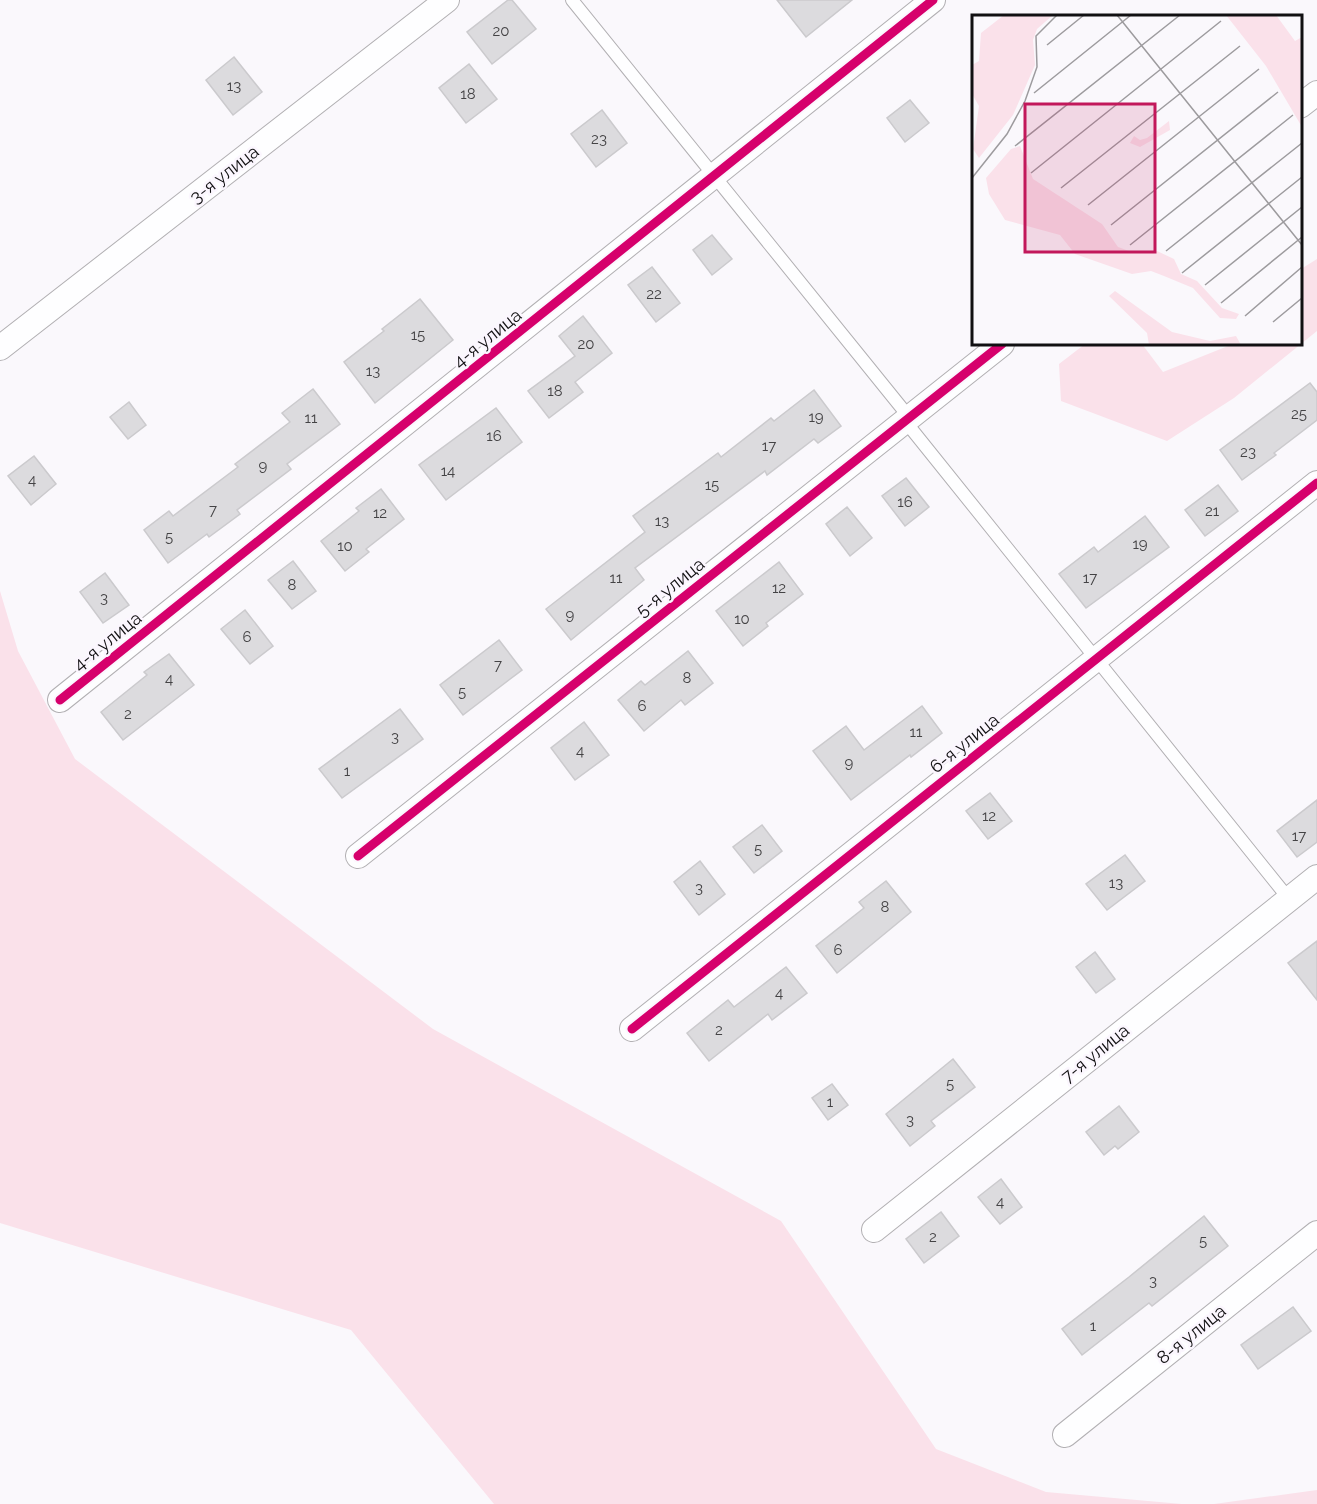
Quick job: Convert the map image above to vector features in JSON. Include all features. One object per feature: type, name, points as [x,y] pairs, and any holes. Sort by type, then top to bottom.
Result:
[{"type":"street","name":"3-я улица","points":[[0,348],[447,0]]},
{"type":"street","name":"4-я улица","points":[[60,700],[933,0]]},
{"type":"street","points":[[1302,104],[1317,93]]},
{"type":"street","name":"5-я улица","points":[[358,856],[1001,345]]},
{"type":"street","name":"6-я улица","points":[[632,1029],[1317,483]]},
{"type":"street","name":"7-я улица","points":[[874,1230],[1317,876]]},
{"type":"street","name":"8-я улица","points":[[1065,1435],[1317,1233]]},
{"type":"lane","points":[[572,0],[1289,899]]},
{"type":"shaded area","points":[[1317,259],[1317,331],[1302,343],[1302,268]]},
{"type":"shaded area","points":[[1084,345],[1143,345],[1163,372],[1230,345],[1300,345],[1234,398],[1167,441],[1061,401],[1059,364]]},
{"type":"shaded area","points":[[0,591],[18,651],[75,759],[433,1029],[781,1221],[936,1449],[1046,1492],[1182,1504],[494,1504],[351,1330],[0,1223]]},
{"type":"shaded area","points":[[1317,1490],[1317,1504],[1214,1504]]},
{"type":"building","points":[[508,0],[512,0],[536,29],[492,64],[467,32]]},
{"type":"building","points":[[777,0],[852,0],[806,37]]},
{"type":"building","points":[[234,57],[262,92],[233,115],[206,80]]},
{"type":"building","points":[[469,64],[497,99],[466,123],[439,88]]},
{"type":"building","points":[[910,100],[929,123],[905,142],[887,118]]},
{"type":"building","points":[[602,110],[627,143],[596,167],[571,134]]},
{"type":"building","points":[[712,235],[732,259],[712,275],[693,250]]},
{"type":"building","points":[[652,267],[680,303],[656,322],[628,285]]},
{"type":"building","points":[[420,299],[453,340],[375,403],[344,362]]},
{"type":"building","points":[[583,316],[612,353],[575,382],[583,392],[549,418],[528,391],[575,356],[559,336]]},
{"type":"building","points":[[1310,383],[1317,392],[1317,420],[1242,480],[1220,450]]},
{"type":"building","points":[[313,389],[340,424],[287,464],[291,469],[237,510],[240,514],[209,537],[207,534],[168,563],[144,530],[169,511],[173,516],[238,467],[235,464],[290,422],[282,413]]},
{"type":"building","points":[[814,390],[841,426],[818,443],[814,439],[767,475],[765,471],[635,568],[644,580],[571,640],[546,609],[645,532],[633,516],[718,453],[721,457],[771,418],[774,421]]},
{"type":"building","points":[[129,402],[146,425],[128,439],[110,417]]},
{"type":"building","points":[[496,408],[522,442],[446,500],[419,465]]},
{"type":"building","points":[[34,456],[56,484],[31,505],[8,476]]},
{"type":"building","points":[[906,478],[929,507],[905,526],[882,496]]},
{"type":"building","points":[[1218,485],[1238,511],[1205,536],[1185,510]]},
{"type":"building","points":[[381,489],[404,519],[366,549],[369,552],[345,571],[321,541],[359,511],[356,508]]},
{"type":"building","points":[[847,507],[872,538],[850,556],[826,524]]},
{"type":"building","points":[[1145,516],[1169,547],[1086,608],[1059,574],[1094,547],[1098,552]]},
{"type":"building","points":[[293,561],[316,591],[292,609],[268,580]]},
{"type":"building","points":[[779,562],[803,594],[766,623],[768,626],[743,646],[716,611]]},
{"type":"building","points":[[105,573],[129,605],[103,623],[80,592]]},
{"type":"building","points":[[245,610],[273,646],[250,664],[221,629]]},
{"type":"building","points":[[499,640],[522,670],[463,715],[440,685]]},
{"type":"building","points":[[688,651],[713,683],[685,705],[681,700],[644,731],[618,700],[641,681],[645,685]]},
{"type":"building","points":[[169,654],[194,685],[123,740],[101,712],[147,675],[144,672]]},
{"type":"building","points":[[922,706],[942,733],[851,800],[813,751],[846,726],[864,750]]},
{"type":"building","points":[[400,709],[423,739],[342,798],[319,769]]},
{"type":"building","points":[[584,722],[609,755],[575,780],[551,748]]},
{"type":"building","points":[[990,793],[1012,821],[988,839],[966,811]]},
{"type":"building","points":[[1317,800],[1317,842],[1297,857],[1277,831]]},
{"type":"building","points":[[762,825],[782,851],[754,873],[733,847]]},
{"type":"building","points":[[1125,855],[1145,881],[1107,910],[1086,884]]},
{"type":"building","points":[[700,861],[725,894],[699,915],[674,882]]},
{"type":"building","points":[[886,881],[911,912],[837,973],[816,946],[864,908],[859,902]]},
{"type":"building","points":[[1317,941],[1317,1000],[1288,963]]},
{"type":"building","points":[[1095,952],[1115,979],[1096,993],[1076,967]]},
{"type":"building","points":[[786,967],[807,993],[772,1020],[768,1014],[709,1061],[687,1033],[728,1000],[734,1007]]},
{"type":"building","points":[[953,1059],[975,1087],[931,1121],[935,1126],[910,1146],[886,1114]]},
{"type":"building","points":[[832,1084],[848,1105],[828,1120],[812,1098]]},
{"type":"building","points":[[1119,1106],[1139,1132],[1118,1149],[1115,1146],[1104,1155],[1086,1132]]},
{"type":"building","points":[[1001,1179],[1022,1207],[1000,1224],[978,1197]]},
{"type":"building","points":[[941,1212],[959,1236],[924,1263],[906,1239]]},
{"type":"building","points":[[1204,1216],[1228,1246],[1152,1306],[1149,1303],[1082,1355],[1062,1329]]},
{"type":"building","points":[[1293,1307],[1311,1331],[1258,1369],[1241,1345]]},
{"type":"cycle path","points":[[60,700],[933,0]]},
{"type":"cycle path","points":[[358,856],[1001,345]]},
{"type":"cycle path","points":[[632,1029],[1317,483]]}]
